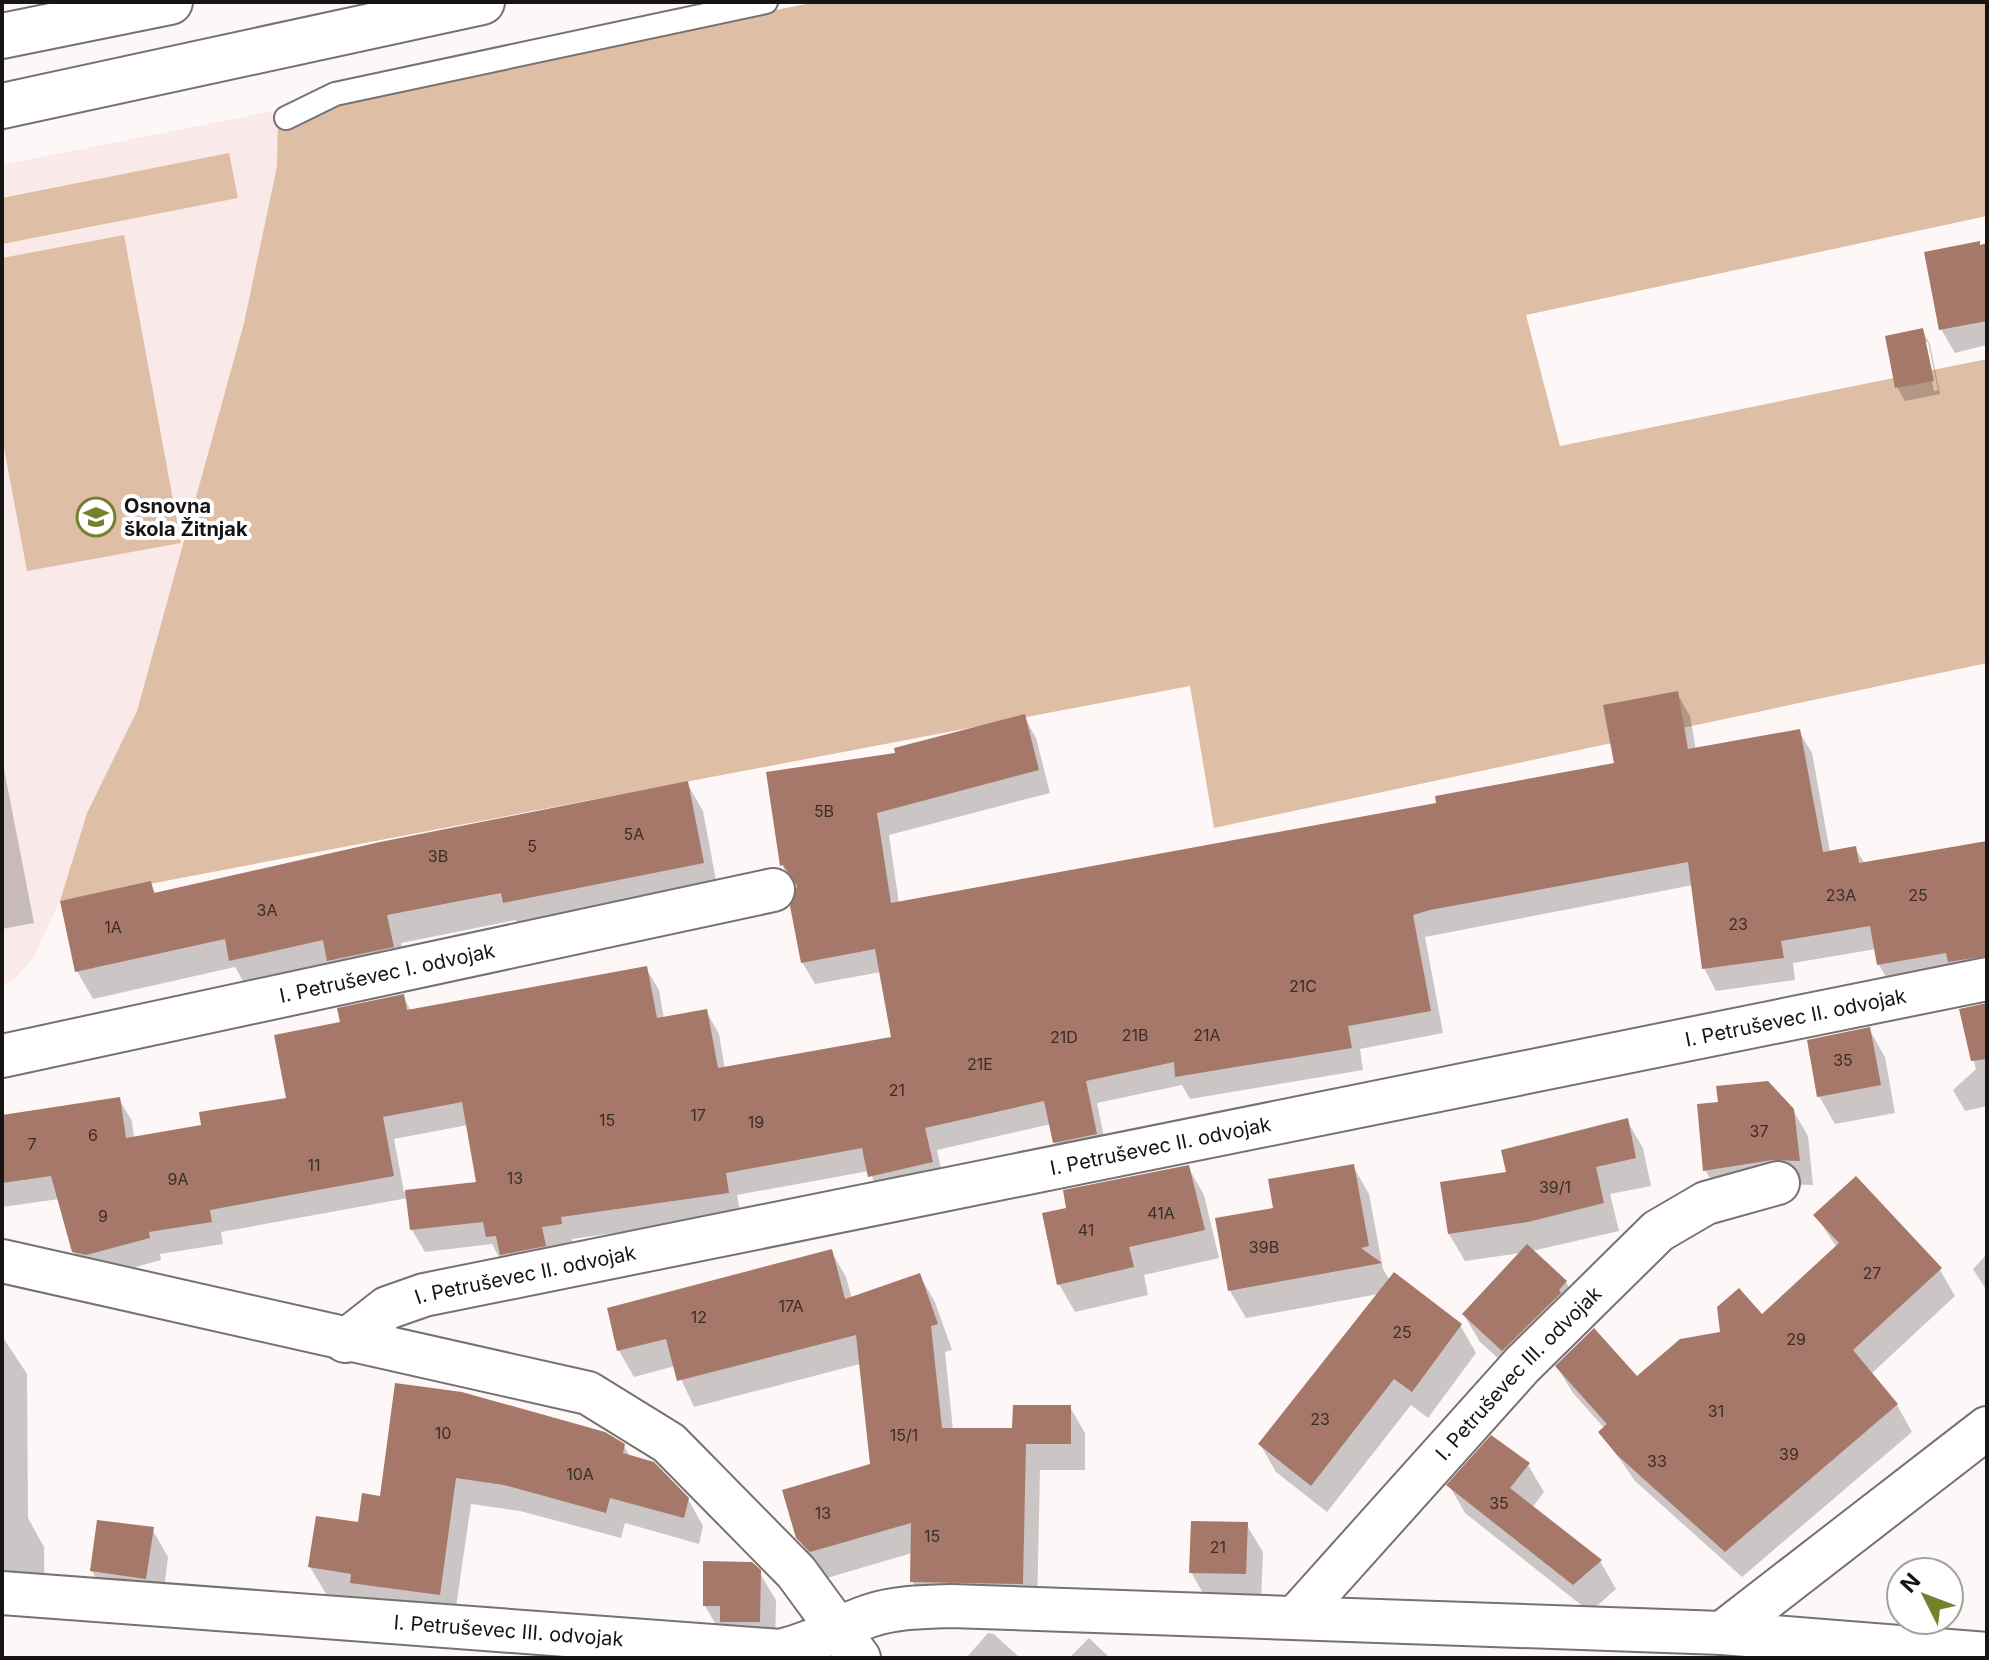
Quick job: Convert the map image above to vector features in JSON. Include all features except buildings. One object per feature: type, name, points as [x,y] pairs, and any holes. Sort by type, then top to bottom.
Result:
[{"type":"main road","points":[[2,36],[170,2]]},
{"type":"main road","points":[[2,106],[482,2]]},
{"type":"street","name":"I. Petruševec I. odvojak","points":[[2,1056],[773,890]]},
{"type":"street","name":"I. Petruševec II. odvojak","points":[[345,1341],[387,1308],[424,1295],[1987,979]]},
{"type":"street","name":"I. Petruševec III. odvojak","points":[[1296,1617],[1522,1365],[1658,1231],[1706,1203],[1778,1183]]},
{"type":"street","points":[[2,1261],[345,1341],[588,1393],[669,1443],[796,1572],[848,1645]]},
{"type":"street","points":[[1722,1633],[1987,1428]]},
{"type":"street","name":"I. Petruševec III. odvojak","points":[[2,1593],[780,1651],[811,1644],[848,1645],[867,1616],[902,1608],[951,1606],[1722,1633],[1987,1654]]},
{"type":"lane","points":[[286,118],[335,94],[766,2]]},
{"type":"shaded area","points":[[816,2],[1987,2],[1987,216],[1526,315],[1560,446],[1987,359],[1987,663],[1214,828],[1190,686],[60,901],[87,813],[137,711],[244,323],[277,166],[278,110]]},
{"type":"shaded area","name":"Osnovna škola Žitnjak","points":[[278,110],[277,166],[244,323],[137,711],[87,813],[60,901],[33,958],[12,982],[2,984],[2,165]]},
{"type":"shaded area","points":[[229,153],[238,198],[2,244],[2,198]]},
{"type":"shaded area","points":[[124,235],[181,543],[27,571],[2,437],[2,258]]},
{"type":"place","name":"Osnovna škola Žitnjak","points":[[96,517]]}]
